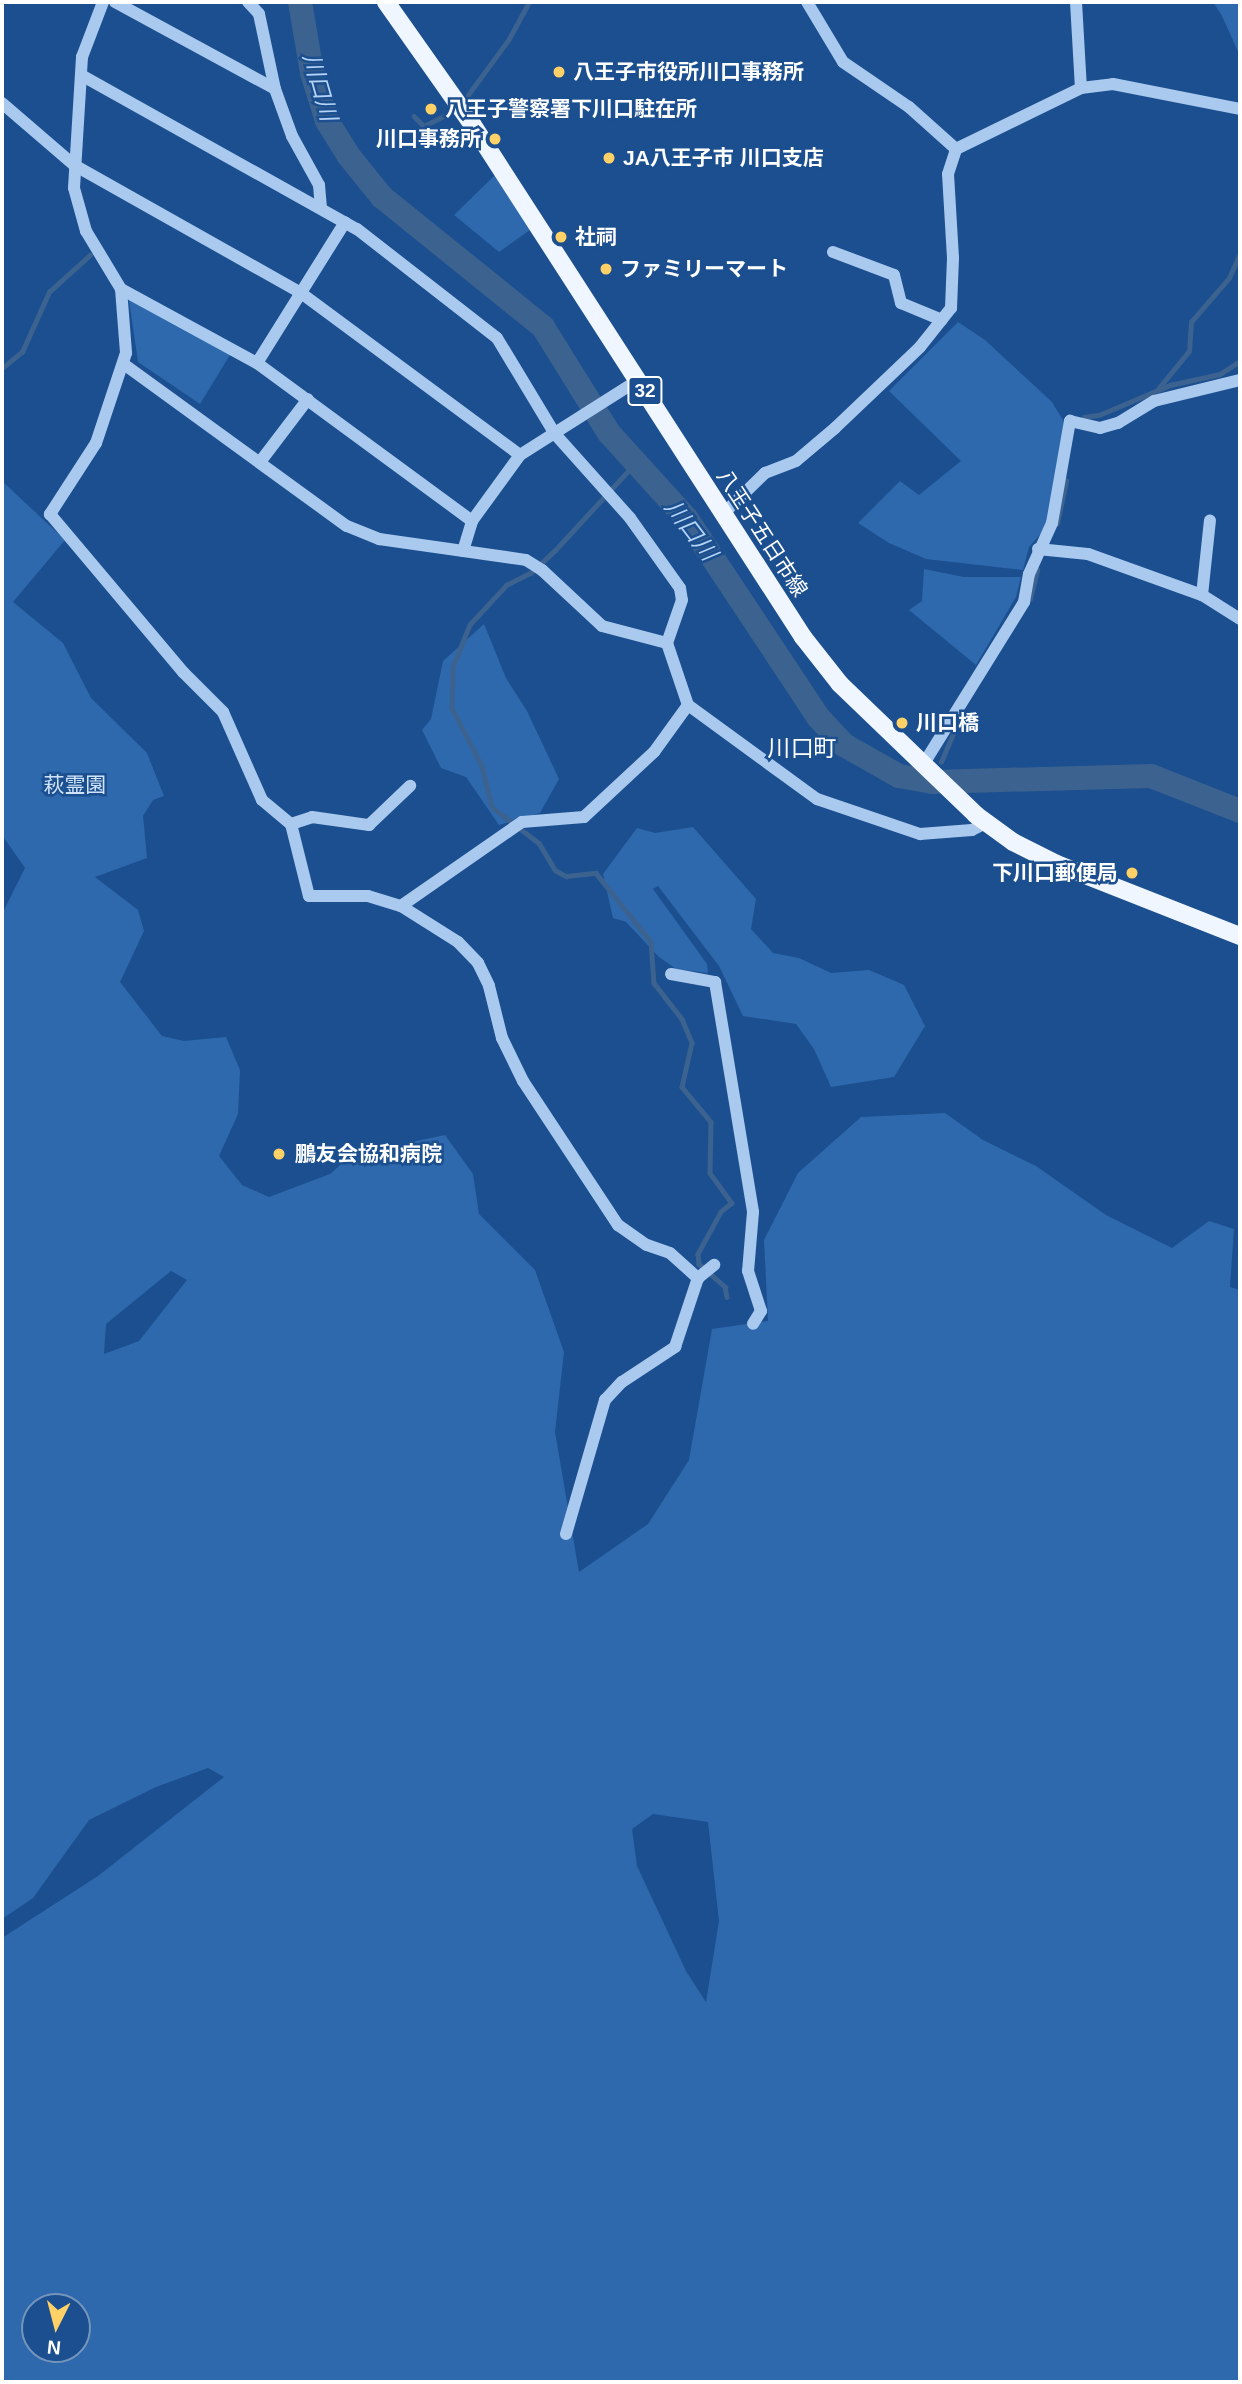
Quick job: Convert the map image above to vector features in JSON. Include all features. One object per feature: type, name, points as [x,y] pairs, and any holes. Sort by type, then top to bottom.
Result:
[{"type":"main road","name":"八王子五日市線","points":[[386,2],[472,124],[817,657],[923,765],[981,819],[1057,864],[1240,936]]},
{"type":"street","points":[[103,2],[87,38],[80,75],[74,165],[78,206],[86,231],[121,289],[126,312],[125,365],[96,443],[50,514],[183,672],[223,712],[262,800],[291,824],[309,896],[368,896],[401,906],[458,942],[478,963],[489,986],[502,1038],[523,1081],[618,1225],[647,1245],[670,1253],[699,1278]]},
{"type":"street","points":[[115,2],[275,89]]},
{"type":"street","points":[[248,2],[259,14],[275,89],[292,136],[319,185],[321,207]]},
{"type":"street","points":[[807,2],[843,62],[909,107],[956,149]]},
{"type":"street","points":[[1076,2],[1081,88]]},
{"type":"street","points":[[80,75],[345,222],[497,338],[608,496],[680,588],[682,600],[667,643],[688,705],[826,803],[920,834],[972,830],[981,819]]},
{"type":"street","points":[[723,514],[765,473],[796,461],[835,428],[920,347],[951,309],[953,258],[948,174],[956,149],[1081,88],[1113,84],[1240,109]]},
{"type":"street","points":[[2,103],[74,165],[301,293],[520,456]]},
{"type":"street","points":[[257,363],[345,222]]},
{"type":"street","points":[[833,252],[894,275],[901,303],[942,320]]},
{"type":"street","points":[[121,289],[257,363],[472,521]]},
{"type":"street","points":[[125,365],[260,462],[318,508],[368,536],[463,551],[538,567],[595,622],[667,643]]},
{"type":"street","points":[[463,551],[472,521],[520,456],[638,380]]},
{"type":"street","points":[[923,765],[1024,602],[1038,549],[1052,523],[1070,421],[1100,428],[1118,423],[1154,401],[1240,380]]},
{"type":"street","points":[[260,462],[308,399]]},
{"type":"street","points":[[1202,596],[1210,520]]},
{"type":"street","points":[[1038,549],[1088,554],[1202,596],[1240,619]]},
{"type":"street","points":[[401,906],[517,825],[584,817],[654,752],[688,705]]},
{"type":"street","points":[[291,824],[312,817],[369,825],[410,786]]},
{"type":"street","points":[[671,974],[715,982],[753,1212],[748,1271],[761,1311],[753,1324]]},
{"type":"street","points":[[566,1534],[604,1400],[622,1382],[675,1347],[699,1278],[714,1265]]},
{"type":"green space","points":[[1213,2],[1240,2],[1240,56],[1222,16]]},
{"type":"green space","points":[[495,175],[530,230],[499,252],[454,215]]},
{"type":"green space","points":[[128,293],[233,350],[200,404],[138,362]]},
{"type":"green space","points":[[958,322],[985,340],[1052,402],[1067,427],[1049,525],[1029,547],[1023,570],[926,559],[889,543],[858,523],[900,481],[919,495],[961,461],[889,391]]},
{"type":"green space","name":"萩霊園","points":[[2,481],[65,540],[13,602],[63,643],[91,698],[147,753],[164,796],[153,800],[143,816],[147,858],[95,877],[138,910],[144,931],[120,982],[162,1036],[184,1041],[226,1037],[240,1070],[238,1114],[219,1156],[242,1185],[269,1197],[330,1174],[366,1142],[397,1145],[445,1135],[473,1174],[479,1214],[535,1270],[564,1352],[555,1432],[579,1572],[648,1524],[689,1460],[712,1329],[768,1321],[764,1240],[798,1173],[861,1117],[945,1113],[983,1140],[1036,1166],[1106,1215],[1172,1248],[1209,1221],[1234,1229],[1230,1287],[1240,1290],[1240,2382],[2,2382],[2,1938],[98,1876],[224,1777],[208,1768],[156,1787],[89,1820],[33,1898],[2,1919],[2,914],[25,868],[2,835]],"holes":[[[171,1271],[187,1280],[139,1341],[104,1354],[106,1324]],[[653,1814],[708,1822],[719,1921],[706,2002],[686,1971],[637,1866],[632,1829]]]},
{"type":"green space","points":[[924,569],[964,577],[1021,577],[1016,597],[976,665],[909,610],[922,601]]},
{"type":"green space","points":[[484,624],[506,678],[527,711],[559,779],[540,813],[499,825],[466,777],[441,768],[422,730],[431,719],[443,661]]},
{"type":"green space","points":[[693,827],[756,899],[751,929],[773,953],[799,958],[831,973],[869,970],[904,985],[925,1026],[894,1077],[831,1087],[814,1049],[796,1024],[743,1016],[719,966],[658,886],[653,889],[707,964],[708,973],[676,969],[659,957],[626,922],[613,918],[603,874],[637,828],[655,833]]},
{"type":"waterway","name":"川口川","points":[[300,2],[312,73],[327,121],[348,155],[382,197],[543,327],[609,433],[687,519],[818,717],[844,745],[899,776],[932,782],[1151,776],[1240,811]]},
{"type":"waterway","points":[[468,95],[509,39],[529,2]]},
{"type":"waterway","points":[[414,116],[424,126],[451,112]]},
{"type":"waterway","points":[[1158,389],[1189,351],[1191,322],[1229,278],[1240,253]]},
{"type":"waterway","points":[[2,368],[22,352],[49,292],[90,255]]},
{"type":"waterway","points":[[1084,417],[1099,415],[1170,385],[1220,374],[1240,361]]},
{"type":"waterway","points":[[636,463],[556,550],[531,573],[507,585],[470,625],[453,667],[452,708],[482,766],[492,807],[539,843],[555,870],[566,876],[596,873],[651,942],[654,983],[682,1019],[692,1043],[682,1087],[711,1122],[710,1173],[732,1203],[721,1212],[698,1254],[699,1264],[725,1287],[727,1297]]},
{"type":"waterway","points":[[1057,524],[1066,481]]},
{"type":"waterway","points":[[1030,599],[1037,570]]},
{"type":"waterway","points":[[941,762],[961,715]]},
{"type":"place","name":"八王子市役所川口事務所","points":[[559,72]]},
{"type":"place","name":"八王子警察署下川口駐在所","points":[[431,109]]},
{"type":"place","name":"川口事務所","points":[[495,139]]},
{"type":"place","name":"JA八王子市 川口支店","points":[[609,158]]},
{"type":"place","name":"社祠","points":[[561,237]]},
{"type":"place","name":"ファミリーマート","points":[[606,269]]},
{"type":"place","name":"川口橋","points":[[902,723]]},
{"type":"place","name":"下川口郵便局","points":[[1132,873]]},
{"type":"place","name":"鵬友会協和病院","points":[[279,1154]]},
{"type":"district","name":"川口町","points":[[802,748]]}]
